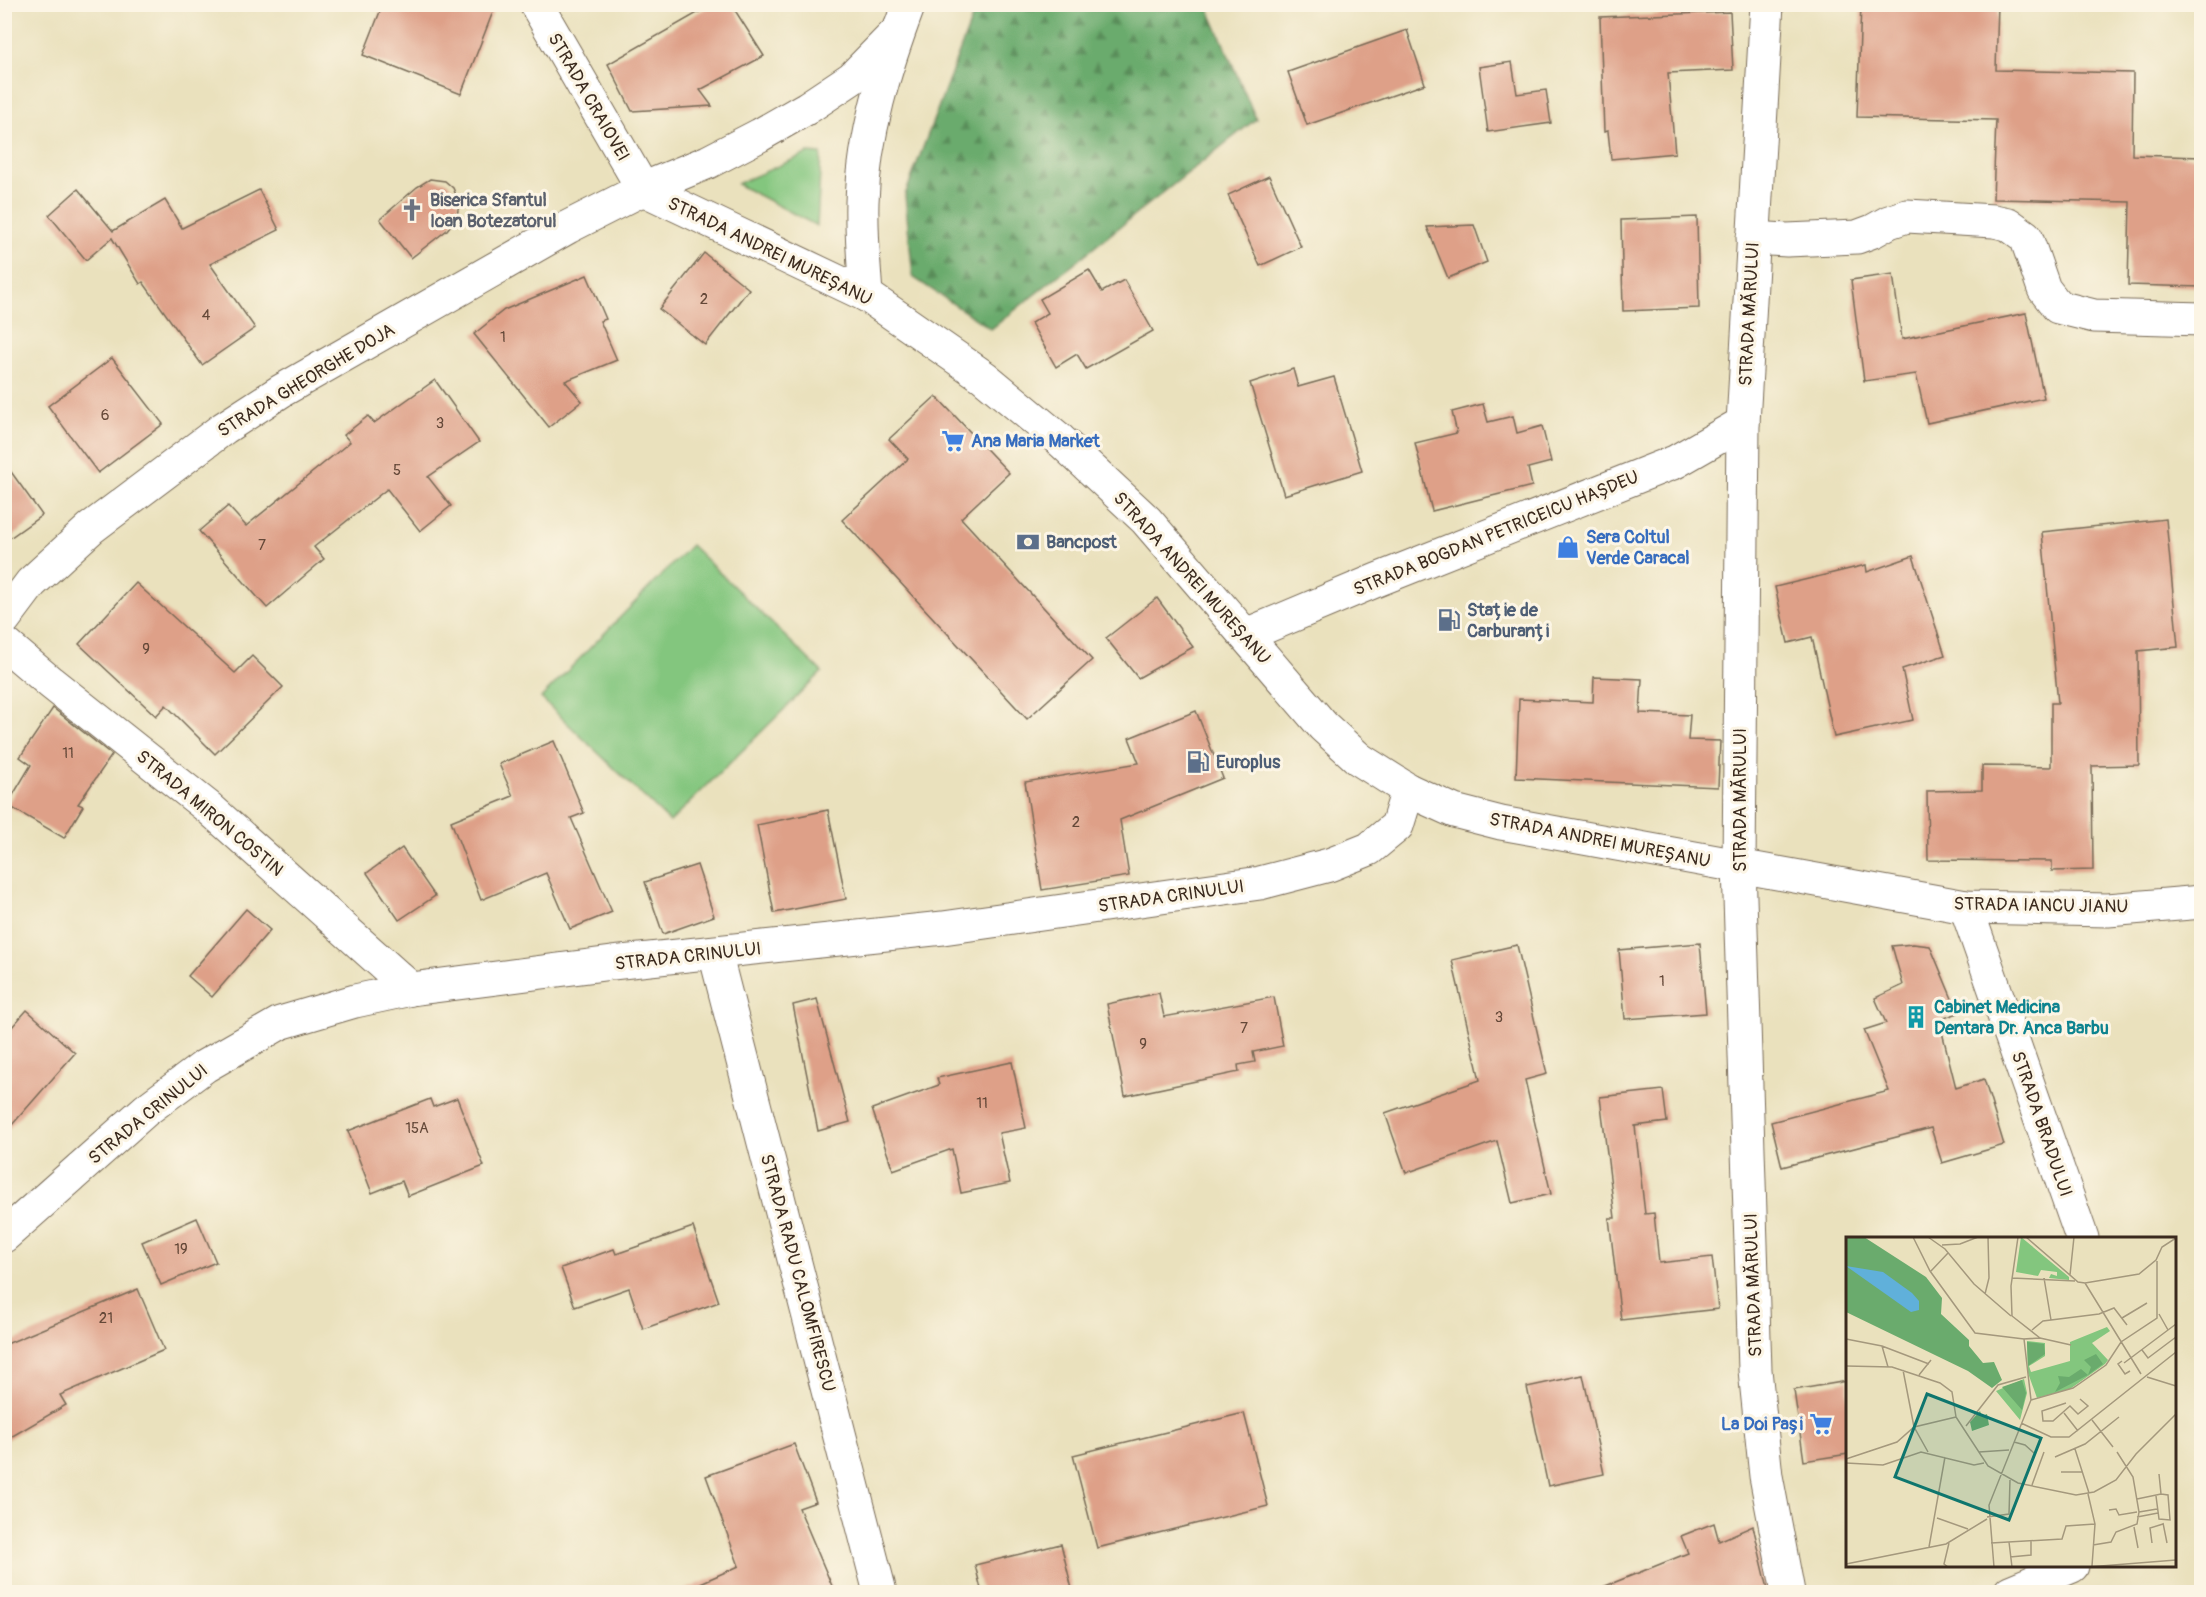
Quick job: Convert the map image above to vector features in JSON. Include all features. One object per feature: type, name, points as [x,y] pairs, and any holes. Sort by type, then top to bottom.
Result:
[{"type":"main road","name":"STRADA CRAIOVEI","points":[[536,4],[643,189]]},
{"type":"main road","name":"STRADA MĂRULUI","points":[[1767,4],[1743,423],[1739,866],[1755,1370],[1766,1476],[1788,1593]]},
{"type":"main road","name":"STRADA GHEORGHE DOJA","points":[[4,619],[31,583],[92,528],[224,428],[281,391],[568,227],[643,189],[708,162],[807,108],[852,78],[903,18]]},
{"type":"main road","points":[[866,295],[862,203],[866,154],[879,94],[903,18]]},
{"type":"main road","name":"STRADA ANDREI MUREȘANU","points":[[643,189],[866,295],[984,377],[1060,440],[1146,520],[1323,726],[1359,759],[1408,790],[1454,811],[1502,824],[1739,866]]},
{"type":"main road","points":[[1753,238],[1787,240],[1857,237],[1906,216],[1994,220],[2008,224],[2026,237],[2044,289],[2058,307],[2094,316],[2202,319]]},
{"type":"main road","name":"STRADA BOGDAN PETRICEICU HAȘDEU","points":[[1246,636],[1377,580],[1675,462],[1743,423]]},
{"type":"main road","name":"STRADA MIRON COSTIN","points":[[4,643],[209,808],[411,989]]},
{"type":"main road","name":"STRADA CRINULUI","points":[[4,1236],[146,1110],[205,1066],[280,1023],[356,1001],[411,989],[612,963],[943,928],[1260,883],[1329,866],[1369,849],[1397,826],[1408,790]]},
{"type":"main road","name":"STRADA IANCU JIANU","points":[[1739,866],[1966,907],[2108,910],[2202,902]]},
{"type":"main road","name":"STRADA BRADULUI","points":[[1966,907],[2081,1237]]},
{"type":"main road","name":"STRADA RADU CALOMFIRESCU","points":[[715,953],[880,1593]]},
{"type":"main road","points":[[2010,1593],[2070,1567]]},
{"type":"green space","points":[[1070,4],[1075,8],[1079,4],[1204,5],[1209,10],[1256,119],[991,329],[913,277],[905,195],[977,5]]},
{"type":"green space","points":[[808,153],[821,154],[817,226],[737,184]]},
{"type":"green space","points":[[691,545],[822,672],[670,822],[541,698]]},
{"type":"building","points":[[383,4],[496,4],[461,94],[363,55]]},
{"type":"building","points":[[713,4],[731,4],[764,56],[700,90],[712,106],[632,111],[608,64]]},
{"type":"building","points":[[1861,4],[1998,4],[1996,70],[2133,73],[2132,155],[2202,157],[2202,287],[2128,285],[2130,202],[1993,199],[1996,120],[1857,117]]},
{"type":"building","points":[[1730,12],[1733,70],[1668,73],[1675,153],[1611,159],[1608,131],[1604,132],[1600,17]]},
{"type":"building","points":[[1407,30],[1425,84],[1307,125],[1288,72]]},
{"type":"building","points":[[1512,62],[1517,94],[1546,90],[1551,123],[1488,132],[1479,67]]},
{"type":"building","points":[[1269,176],[1301,247],[1260,266],[1228,195]]},
{"type":"building","points":[[430,179],[445,181],[453,188],[459,202],[457,217],[447,230],[411,258],[380,219],[417,187]]},
{"type":"building","points":[[78,189],[113,231],[165,200],[182,228],[259,190],[279,230],[210,264],[255,328],[202,365],[143,282],[140,284],[112,238],[86,260],[49,215]]},
{"type":"building","points":[[1697,217],[1699,308],[1623,311],[1621,220]]},
{"type":"building","points":[[1474,225],[1487,262],[1448,278],[1427,227]]},
{"type":"building","points":[[704,253],[749,289],[705,345],[659,309]]},
{"type":"building","points":[[1089,270],[1102,292],[1124,280],[1153,331],[1086,369],[1077,354],[1056,367],[1031,323],[1048,313],[1040,299]]},
{"type":"building","points":[[1893,274],[1902,339],[2026,313],[2044,398],[1927,423],[1916,374],[1864,381],[1851,280]]},
{"type":"building","points":[[587,275],[606,319],[600,321],[617,360],[565,381],[582,401],[549,427],[474,334],[504,310]]},
{"type":"building","points":[[112,358],[163,424],[98,473],[48,406]]},
{"type":"building","points":[[1293,369],[1298,387],[1334,377],[1362,471],[1284,495],[1250,383]]},
{"type":"building","points":[[435,380],[479,442],[428,477],[451,506],[420,531],[387,489],[314,547],[324,559],[267,608],[199,531],[228,506],[246,526],[350,442],[344,435],[368,416],[374,423]]},
{"type":"building","points":[[936,396],[1009,473],[961,518],[1092,660],[1027,719],[842,520],[908,459],[889,439]]},
{"type":"building","points":[[1483,404],[1488,422],[1513,416],[1517,433],[1542,426],[1551,462],[1528,468],[1532,486],[1432,511],[1415,443],[1457,433],[1452,412]]},
{"type":"building","points":[[4,462],[42,515],[4,542]]},
{"type":"building","points":[[2166,519],[2178,647],[2138,651],[2139,765],[2092,766],[2093,870],[2052,871],[2052,861],[1928,860],[1927,791],[1982,790],[1982,766],[2051,767],[2051,703],[2058,703],[2042,532]]},
{"type":"building","points":[[1913,556],[1945,655],[1902,669],[1913,720],[1834,737],[1812,637],[1788,643],[1775,587],[1866,565],[1867,572]]},
{"type":"building","points":[[136,583],[235,673],[252,656],[283,687],[215,754],[166,705],[156,716],[79,644]]},
{"type":"building","points":[[1157,598],[1193,647],[1138,678],[1106,638]]},
{"type":"building","points":[[1594,677],[1642,679],[1640,713],[1690,715],[1688,740],[1720,741],[1718,787],[1516,778],[1519,699],[1593,702]]},
{"type":"building","points":[[53,708],[112,755],[78,804],[83,806],[64,838],[7,805],[31,765],[20,757]]},
{"type":"building","points":[[1196,711],[1223,778],[1120,820],[1129,876],[1042,890],[1025,782],[1139,763],[1129,738]]},
{"type":"building","points":[[554,741],[584,813],[571,818],[612,912],[570,929],[546,873],[481,900],[451,821],[513,796],[499,764]]},
{"type":"building","points":[[828,810],[846,899],[774,913],[757,825]]},
{"type":"building","points":[[402,848],[435,896],[399,920],[367,873]]},
{"type":"building","points":[[697,865],[714,916],[663,934],[645,882]]},
{"type":"building","points":[[246,909],[270,930],[212,997],[188,976]]},
{"type":"building","points":[[1700,943],[1706,1013],[1625,1019],[1619,950]]},
{"type":"building","points":[[1913,944],[1930,946],[1958,1013],[1939,1020],[1956,1088],[1984,1079],[2004,1145],[1942,1163],[1931,1128],[1782,1167],[1771,1122],[1889,1091],[1864,1030],[1886,1023],[1875,998],[1903,985],[1892,946]]},
{"type":"building","points":[[1517,945],[1547,1074],[1525,1080],[1551,1194],[1512,1203],[1497,1141],[1406,1173],[1385,1113],[1480,1080],[1452,960]]},
{"type":"building","points":[[1159,993],[1164,1017],[1274,997],[1283,1046],[1253,1052],[1255,1062],[1238,1065],[1239,1072],[1125,1096],[1107,1004]]},
{"type":"building","points":[[817,999],[850,1122],[818,1131],[793,1005]]},
{"type":"building","points":[[27,1010],[75,1053],[4,1134],[4,1036]]},
{"type":"building","points":[[1012,1062],[1026,1128],[999,1133],[1010,1183],[961,1193],[952,1149],[893,1170],[872,1109],[939,1085],[937,1078]]},
{"type":"building","points":[[1663,1090],[1667,1122],[1635,1126],[1645,1214],[1654,1213],[1659,1263],[1712,1257],[1718,1309],[1621,1320],[1609,1218],[1615,1218],[1600,1097]]},
{"type":"building","points":[[457,1098],[484,1166],[408,1196],[402,1181],[372,1193],[348,1131],[430,1099],[433,1107]]},
{"type":"building","points":[[197,1218],[216,1262],[161,1285],[142,1242]]},
{"type":"building","points":[[693,1227],[719,1302],[643,1329],[629,1288],[575,1307],[561,1268],[614,1249],[616,1254]]},
{"type":"building","points":[[138,1289],[164,1350],[60,1395],[66,1405],[4,1441],[4,1345]]},
{"type":"building","points":[[1583,1375],[1604,1474],[1548,1486],[1527,1387]]},
{"type":"building","points":[[1846,1381],[1846,1454],[1804,1461],[1794,1390]]},
{"type":"building","points":[[1244,1413],[1268,1506],[1097,1548],[1073,1455]]},
{"type":"building","points":[[794,1444],[816,1502],[799,1508],[835,1593],[678,1593],[739,1566],[706,1476]]},
{"type":"building","points":[[1714,1523],[1719,1541],[1753,1526],[1769,1593],[1594,1593],[1593,1591],[1688,1553],[1681,1536]]},
{"type":"building","points":[[1061,1544],[1073,1593],[982,1593],[975,1565]]},
{"type":"place","name":"Biserica Sfantul Ioan Botezatorul","points":[[412,210]]},
{"type":"place","name":"Ana Maria Market","points":[[953,441]]},
{"type":"place","name":"Bancpost","points":[[1028,542]]},
{"type":"place","name":"Sera Coltul Verde Caracal","points":[[1568,547]]},
{"type":"place","name":"Stație de Carburanți","points":[[1449,620]]},
{"type":"place","name":"Europlus","points":[[1198,762]]},
{"type":"place","name":"Cabinet Medicina Dentara Dr. Anca Barbu","points":[[1916,1017]]},
{"type":"place","name":"La Doi Pași","points":[[1821,1424]]}]
